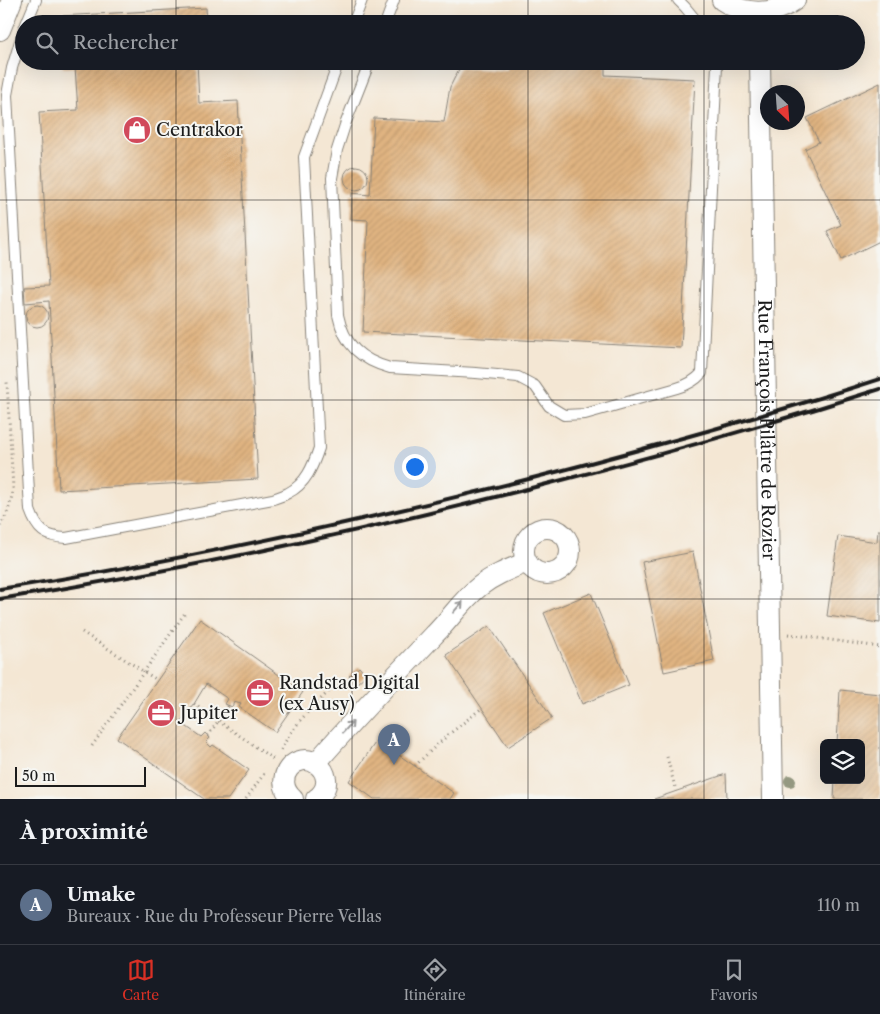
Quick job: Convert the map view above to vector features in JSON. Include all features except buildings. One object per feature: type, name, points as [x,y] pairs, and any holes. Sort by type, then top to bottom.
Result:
[{"type":"street","points":[[0,30],[12,0]]},
{"type":"street","points":[[735,11],[782,11]]},
{"type":"street","name":"Rue François Pilâtre de Rozier","points":[[760,70],[773,799]]},
{"type":"street","points":[[316,763],[351,723],[438,632],[467,597],[481,585],[504,571],[527,562]]},
{"type":"street","points":[[292,799],[287,793],[284,776],[288,769],[299,761],[316,763],[322,769],[326,777],[326,786],[322,797]]},
{"type":"lane","points":[[30,15],[36,0]]},
{"type":"lane","points":[[356,15],[362,0]]},
{"type":"lane","points":[[388,15],[394,0]]},
{"type":"lane","points":[[678,0],[691,15]]},
{"type":"lane","points":[[15,58],[7,95],[30,510],[42,531],[58,538],[273,499],[288,493],[298,486],[315,463],[319,448],[304,157],[336,70]]},
{"type":"lane","points":[[366,70],[337,150],[332,178],[338,315],[344,333],[355,350],[378,365],[390,368],[518,377],[535,386],[549,406],[564,415],[585,414],[688,385],[702,373],[717,70]]},
{"type":"path","points":[[0,526],[8,512],[13,488],[7,382]]},
{"type":"path","points":[[92,746],[184,613]]},
{"type":"path","points":[[788,626],[788,634],[880,647]]},
{"type":"path","points":[[82,632],[157,680]]},
{"type":"path","points":[[280,751],[284,742],[310,709],[342,679]]},
{"type":"path","points":[[194,704],[261,752],[276,760],[261,777],[246,799]]},
{"type":"path","points":[[208,736],[229,705]]},
{"type":"path","points":[[415,766],[448,735],[482,708]]},
{"type":"path","points":[[666,757],[676,791]]},
{"type":"railway","points":[[0,589],[131,567],[262,541],[456,497],[702,433],[880,379]]},
{"type":"railway","points":[[0,599],[203,563],[405,519],[667,452],[880,389]]},
{"type":"place","name":"Centrakor","points":[[137,130]]},
{"type":"place","name":"Randstad Digital (ex Ausy)","points":[[260,693]]},
{"type":"place","name":"Jupiter","points":[[161,713]]},
{"type":"place","name":"Umake","points":[[394,765]]}]
